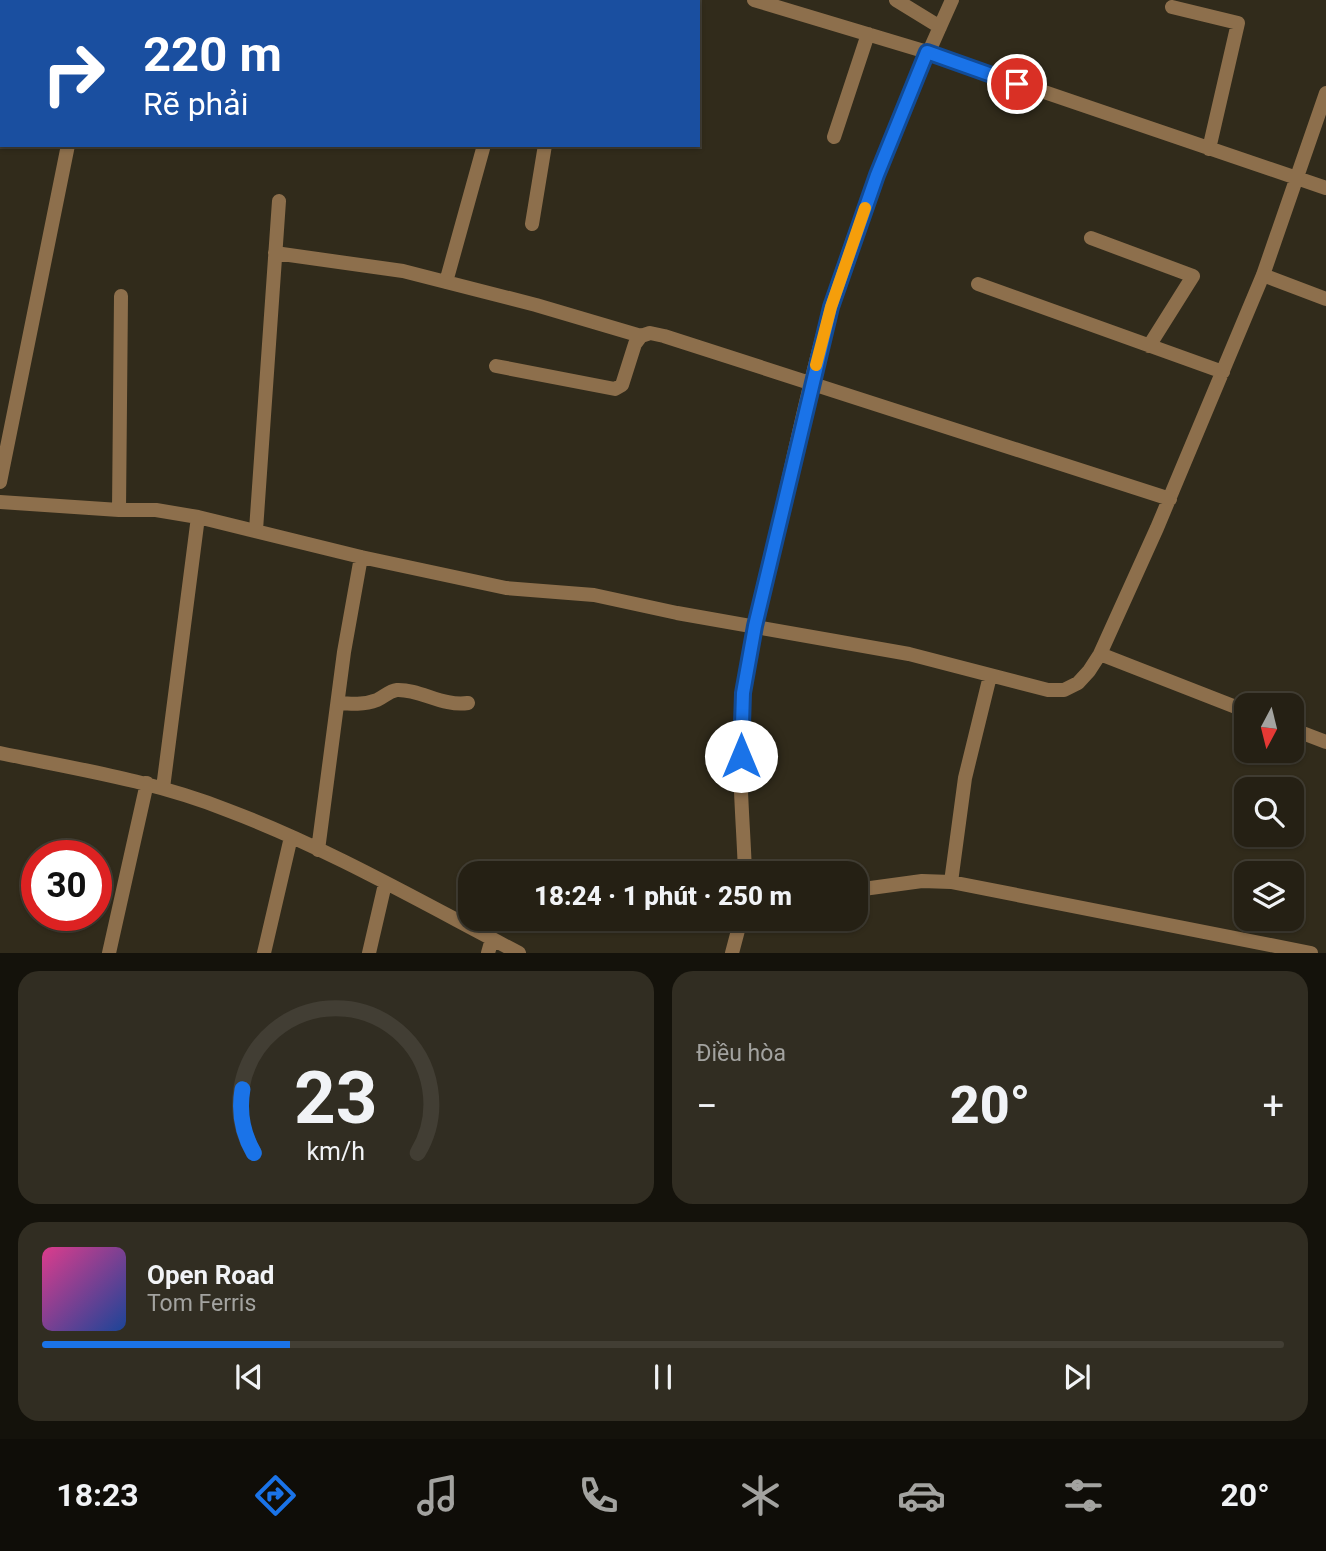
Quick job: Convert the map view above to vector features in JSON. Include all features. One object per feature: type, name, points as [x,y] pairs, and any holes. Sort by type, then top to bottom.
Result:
[{"type":"street","points":[[754,0],[927,52],[1326,188]]},
{"type":"street","points":[[895,0],[940,27]]},
{"type":"street","points":[[745,861],[740,733],[743,693],[755,626],[811,384],[831,307],[852,245],[927,52],[952,0]]},
{"type":"street","points":[[1172,8],[1238,23],[1209,149]]},
{"type":"street","points":[[834,137],[868,34]]},
{"type":"street","points":[[0,502],[156,510],[198,517],[361,557],[506,588],[594,595],[677,613],[909,654],[1048,690],[1064,690],[1078,683],[1100,654],[1170,499],[1263,275],[1326,93]]},
{"type":"street","points":[[0,482],[68,147]]},
{"type":"street","points":[[446,282],[483,147]]},
{"type":"street","points":[[532,224],[545,147]]},
{"type":"street","points":[[256,530],[279,201]]},
{"type":"street","points":[[1091,238],[1193,276],[1149,346]]},
{"type":"street","points":[[275,253],[403,271],[641,336],[650,333],[664,336],[1170,499]]},
{"type":"street","points":[[1263,275],[1326,299]]},
{"type":"street","points":[[978,284],[1223,372]]},
{"type":"street","points":[[119,510],[121,296]]},
{"type":"street","points":[[496,366],[615,388],[622,385],[635,344],[641,336]]},
{"type":"street","points":[[163,788],[198,517]]},
{"type":"street","points":[[318,850],[344,652],[361,557]]},
{"type":"street","points":[[1100,654],[1234,706]]},
{"type":"street","points":[[951,882],[965,778],[990,676]]},
{"type":"street","points":[[338,703],[361,704],[379,700],[400,690],[444,702],[468,703]]},
{"type":"street","points":[[1304,734],[1326,742]]},
{"type":"street","points":[[0,753],[148,783],[226,809],[291,837],[385,884],[490,946],[519,953]]},
{"type":"street","points":[[109,953],[148,783]]},
{"type":"street","points":[[264,953],[291,837]]},
{"type":"street","points":[[868,888],[922,881],[951,882],[1311,953]]},
{"type":"street","points":[[369,953],[385,884]]},
{"type":"street","points":[[732,953],[738,931]]},
{"type":"slow traffic","points":[[816,365],[831,307],[865,208]]},
{"type":"route","points":[[741,756],[743,693],[755,626],[831,307],[877,175],[927,52],[1017,84]]}]
